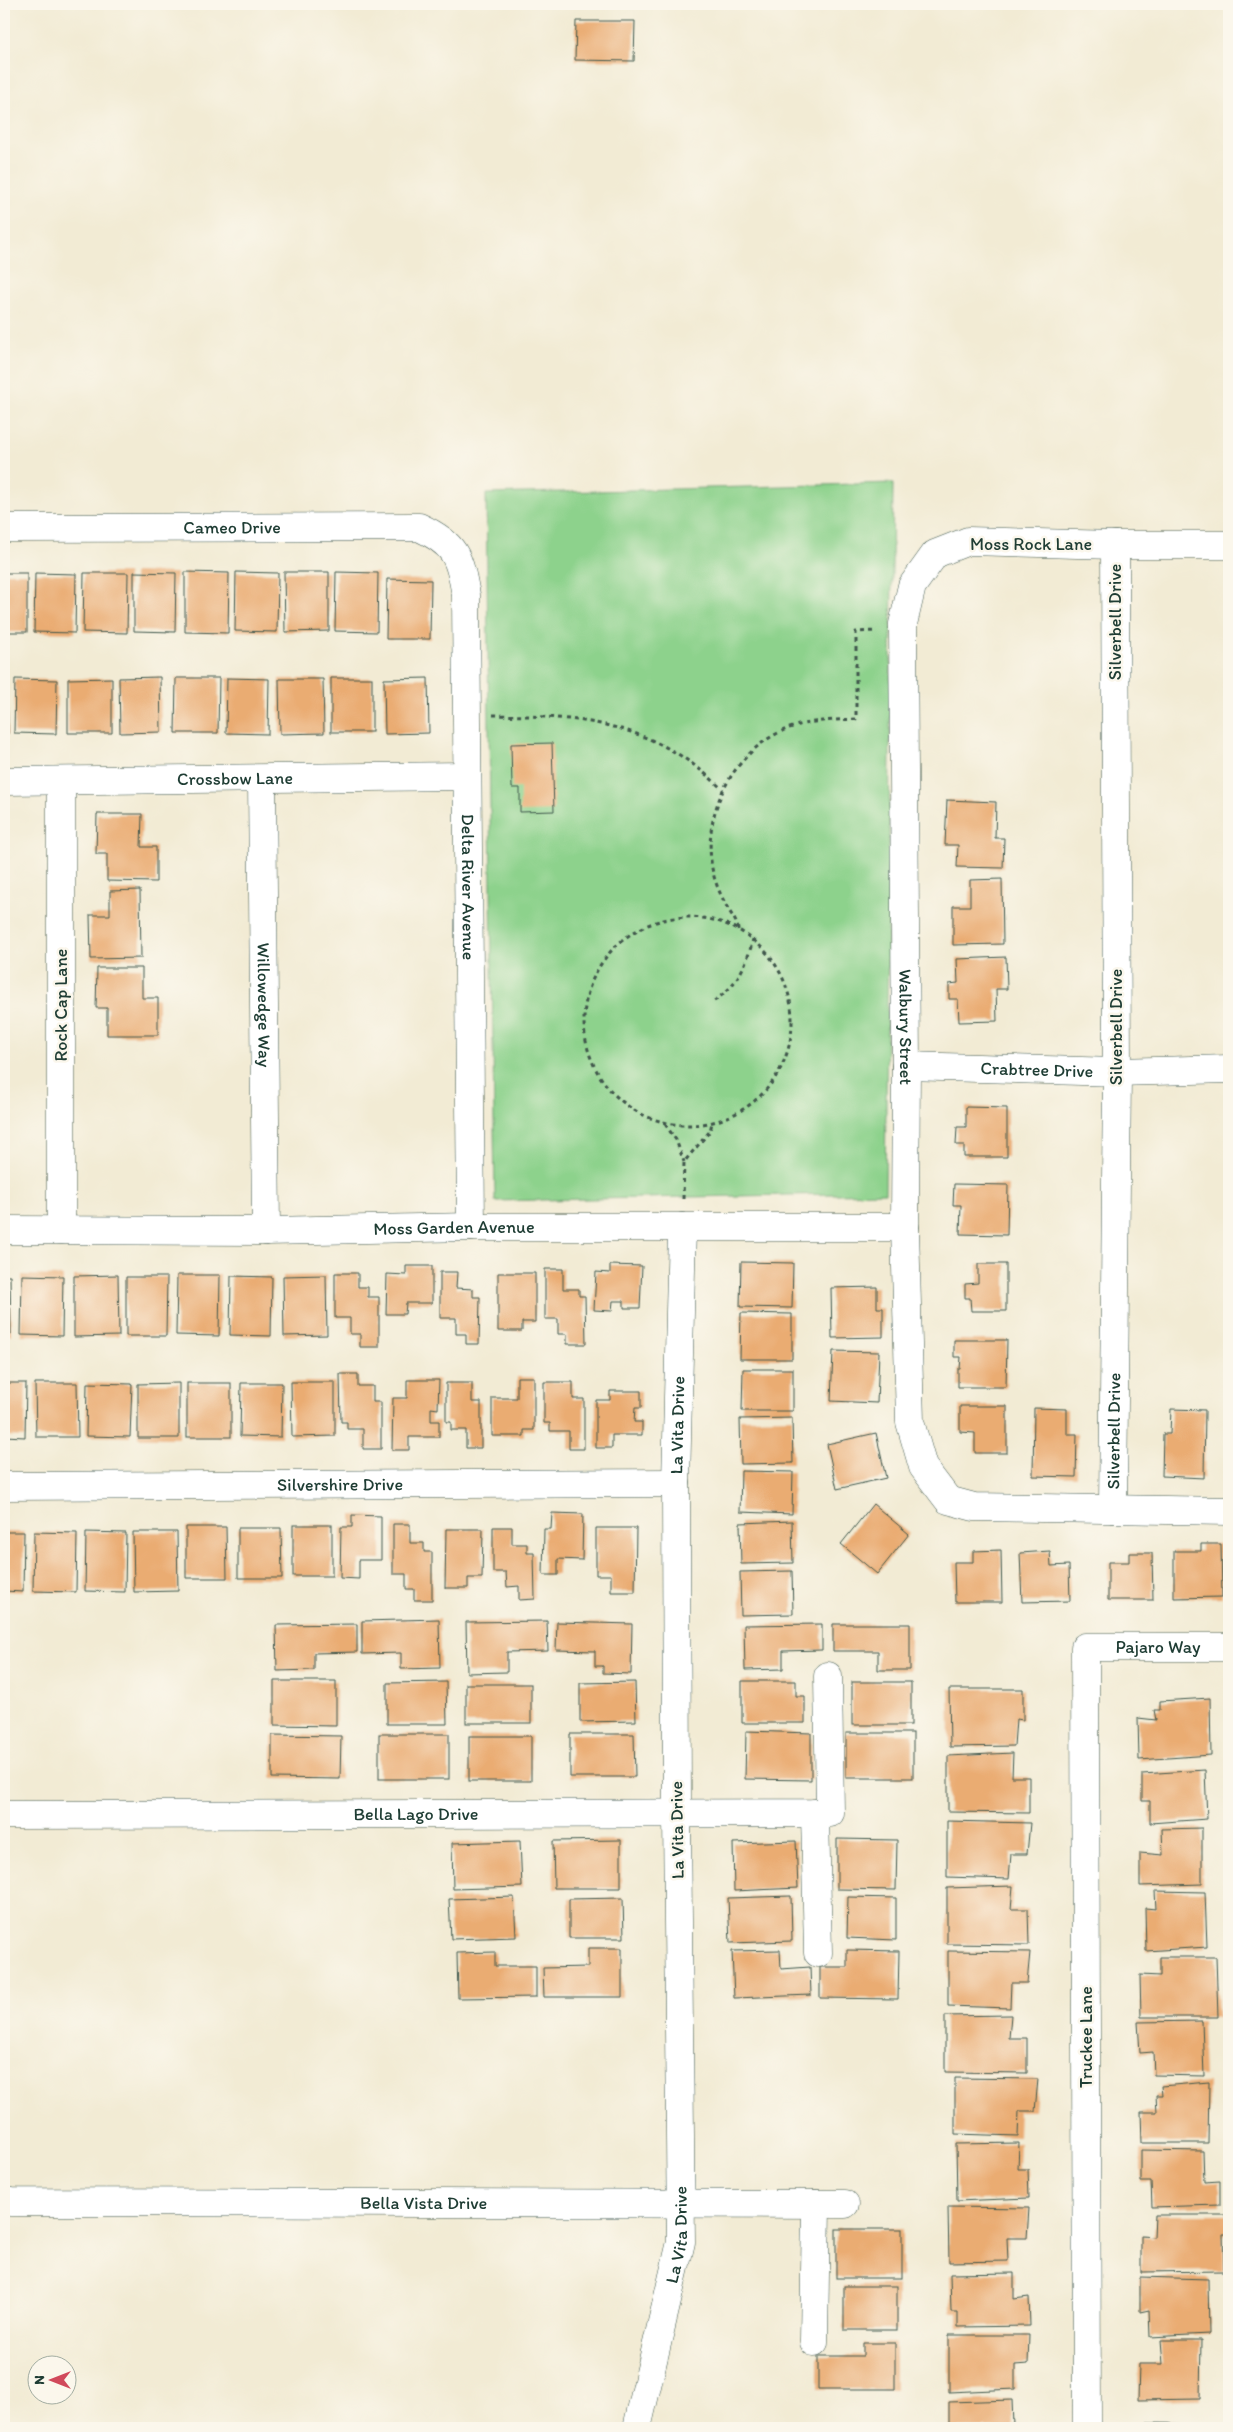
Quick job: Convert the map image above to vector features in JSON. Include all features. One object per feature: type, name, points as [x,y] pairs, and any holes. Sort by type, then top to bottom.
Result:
[{"type":"street","name":"Cameo Drive","points":[[4,528],[419,527],[437,535],[453,549]]},
{"type":"street","name":"Moss Rock Lane","points":[[912,586],[934,554],[968,541],[1115,545],[1229,545]]},
{"type":"street","name":"Silverbell Drive","points":[[1113,1509],[1117,1072],[1115,545]]},
{"type":"street","name":"Delta River Avenue","points":[[453,549],[460,560],[466,595],[471,1227]]},
{"type":"street","name":"Walbury Street","points":[[912,586],[902,630],[906,1066],[905,1227],[910,1422],[923,1467],[948,1500],[974,1507],[1113,1509]]},
{"type":"street","name":"Crossbow Lane","points":[[4,781],[467,776]]},
{"type":"street","name":"Willowedge Way","points":[[262,779],[266,1232]]},
{"type":"street","name":"Rock Cap Lane","points":[[60,1230],[62,781]]},
{"type":"street","name":"Crabtree Drive","points":[[906,1066],[1117,1072],[1229,1068]]},
{"type":"street","name":"Moss Garden Avenue","points":[[4,1230],[266,1232],[471,1227],[905,1227]]},
{"type":"street","name":"La Vita Drive","points":[[637,2428],[682,2242],[677,1813],[676,1483],[682,1227]]},
{"type":"street","name":"Silvershire Drive","points":[[4,1486],[676,1483]]},
{"type":"street","points":[[1113,1509],[1229,1511]]},
{"type":"street","name":"Pajaro Way","points":[[1086,1647],[1229,1647]]},
{"type":"street","name":"Truckee Lane","points":[[1086,1647],[1087,2428]]},
{"type":"street","points":[[818,1953],[828,1676]]},
{"type":"street","name":"Bella Lago Drive","points":[[4,1815],[823,1813]]},
{"type":"street","name":"Bella Vista Drive","points":[[4,2200],[20,2202],[845,2204]]},
{"type":"street","points":[[814,2342],[816,2204]]},
{"type":"path","points":[[739,931],[737,921],[717,885],[711,861],[711,834],[723,790],[730,776],[751,752],[782,731],[818,720],[856,719],[856,632],[902,630]]},
{"type":"path","points":[[466,715],[572,718],[632,732],[661,743],[687,759],[723,790]]},
{"type":"path","points":[[695,916],[726,923],[753,939],[775,963],[789,994],[792,1027],[785,1060],[768,1089],[742,1111],[712,1123],[688,1126],[664,1123],[636,1112],[611,1092],[594,1066],[584,1036],[584,1005],[594,976],[611,950],[636,930],[665,919],[695,916]]},
{"type":"path","points":[[714,1001],[733,984],[742,971],[753,939]]},
{"type":"path","points":[[664,1123],[676,1140],[684,1162],[682,1227]]},
{"type":"path","points":[[684,1162],[710,1131],[712,1123]]},
{"type":"green space","points":[[893,483],[885,1193],[495,1201],[486,494]]},
{"type":"building","points":[[576,21],[635,21],[634,61],[575,60]]},
{"type":"building","points":[[134,572],[176,573],[175,632],[134,631]]},
{"type":"building","points":[[185,572],[229,573],[228,633],[185,632]]},
{"type":"building","points":[[236,572],[278,573],[277,632],[235,631]]},
{"type":"building","points":[[284,572],[329,572],[329,631],[285,632]]},
{"type":"building","points":[[336,572],[378,573],[377,632],[335,631]]},
{"type":"building","points":[[4,573],[27,573],[27,632],[4,632]]},
{"type":"building","points":[[35,573],[76,574],[75,633],[34,632]]},
{"type":"building","points":[[84,573],[128,573],[127,633],[83,632]]},
{"type":"building","points":[[387,579],[431,580],[430,639],[386,639]]},
{"type":"building","points":[[160,677],[161,732],[120,733],[119,678]]},
{"type":"building","points":[[112,678],[112,733],[68,733],[68,679]]},
{"type":"building","points":[[176,678],[219,678],[218,733],[175,733]]},
{"type":"building","points":[[227,678],[269,679],[268,734],[226,733]]},
{"type":"building","points":[[331,678],[372,678],[372,732],[331,732]]},
{"type":"building","points":[[428,678],[429,733],[385,734],[384,679]]},
{"type":"building","points":[[4,679],[7,679],[8,734],[4,734]]},
{"type":"building","points":[[15,679],[57,680],[56,734],[14,733]]},
{"type":"building","points":[[279,679],[323,679],[324,733],[280,734]]},
{"type":"building","points":[[552,743],[554,811],[520,812],[520,788],[512,788],[511,744]]},
{"type":"building","points":[[947,800],[996,802],[995,838],[1004,838],[1003,868],[957,867],[958,845],[945,845]]},
{"type":"building","points":[[97,814],[142,814],[141,847],[156,847],[156,882],[107,881],[107,854],[96,854]]},
{"type":"building","points":[[1002,879],[1003,944],[953,945],[953,906],[970,906],[970,880]]},
{"type":"building","points":[[140,890],[141,958],[91,959],[90,915],[110,915],[110,891]]},
{"type":"building","points":[[1006,957],[1007,989],[996,989],[997,1021],[959,1022],[958,999],[949,999],[949,984],[958,983],[957,959]]},
{"type":"building","points":[[97,968],[142,968],[142,998],[158,998],[158,1035],[107,1035],[107,1008],[96,1008]]},
{"type":"building","points":[[966,1107],[1007,1108],[1007,1157],[964,1157],[964,1145],[956,1145],[957,1127],[966,1127]]},
{"type":"building","points":[[954,1184],[1008,1185],[1007,1235],[960,1234],[961,1205],[953,1205]]},
{"type":"building","points":[[741,1262],[793,1263],[792,1308],[740,1307]]},
{"type":"building","points":[[978,1264],[1006,1264],[1006,1311],[971,1311],[970,1298],[965,1298],[965,1284],[978,1283]]},
{"type":"building","points":[[610,1265],[642,1266],[640,1308],[624,1308],[624,1301],[613,1301],[612,1311],[594,1310],[596,1272],[610,1273]]},
{"type":"building","points":[[406,1266],[432,1266],[432,1303],[406,1303],[405,1314],[386,1314],[387,1274],[406,1275]]},
{"type":"building","points":[[545,1269],[563,1269],[563,1289],[579,1289],[579,1296],[585,1296],[586,1344],[567,1344],[567,1334],[558,1334],[558,1319],[545,1319]]},
{"type":"building","points":[[440,1272],[457,1272],[456,1288],[473,1289],[473,1297],[480,1297],[479,1344],[466,1344],[466,1334],[456,1334],[456,1318],[440,1318]]},
{"type":"building","points":[[335,1273],[358,1273],[358,1287],[368,1287],[368,1297],[379,1297],[379,1347],[360,1347],[360,1334],[350,1334],[350,1318],[335,1318]]},
{"type":"building","points":[[498,1273],[535,1273],[535,1322],[522,1322],[522,1331],[498,1331]]},
{"type":"building","points":[[22,1275],[63,1276],[62,1336],[21,1335]]},
{"type":"building","points":[[118,1275],[119,1336],[74,1337],[74,1276]]},
{"type":"building","points":[[177,1275],[220,1275],[219,1336],[176,1335]]},
{"type":"building","points":[[326,1275],[327,1335],[284,1336],[283,1276]]},
{"type":"building","points":[[4,1276],[10,1276],[11,1335],[4,1335]]},
{"type":"building","points":[[231,1276],[272,1277],[271,1336],[230,1335]]},
{"type":"building","points":[[126,1277],[167,1277],[166,1336],[126,1336]]},
{"type":"building","points":[[877,1287],[877,1308],[883,1308],[883,1337],[832,1338],[831,1288]]},
{"type":"building","points":[[741,1313],[792,1314],[792,1359],[740,1359]]},
{"type":"building","points":[[954,1340],[1007,1340],[1006,1387],[958,1387],[958,1369],[960,1369],[961,1357],[954,1357]]},
{"type":"building","points":[[833,1351],[879,1352],[877,1403],[831,1401]]},
{"type":"building","points":[[743,1369],[793,1369],[793,1411],[742,1411]]},
{"type":"building","points":[[340,1374],[358,1374],[358,1386],[373,1386],[373,1402],[381,1402],[381,1449],[363,1449],[363,1429],[347,1429],[347,1422],[341,1422]]},
{"type":"building","points":[[517,1377],[534,1377],[534,1430],[524,1430],[524,1436],[492,1436],[492,1398],[517,1398]]},
{"type":"building","points":[[407,1380],[439,1380],[438,1409],[431,1408],[431,1421],[439,1421],[439,1437],[409,1437],[409,1450],[392,1450],[393,1398],[407,1398]]},
{"type":"building","points":[[291,1382],[335,1382],[335,1436],[292,1437]]},
{"type":"building","points":[[544,1382],[573,1382],[573,1399],[584,1399],[584,1449],[569,1449],[569,1431],[550,1431],[550,1423],[544,1423]]},
{"type":"building","points":[[4,1383],[26,1383],[25,1437],[4,1436]]},
{"type":"building","points":[[35,1383],[77,1383],[78,1437],[36,1437]]},
{"type":"building","points":[[87,1383],[132,1384],[130,1437],[86,1436]]},
{"type":"building","points":[[179,1383],[179,1438],[138,1438],[138,1384]]},
{"type":"building","points":[[187,1383],[231,1383],[231,1437],[187,1437]]},
{"type":"building","points":[[241,1383],[282,1383],[281,1437],[240,1436]]},
{"type":"building","points":[[446,1383],[472,1383],[472,1402],[481,1402],[481,1448],[466,1448],[466,1430],[451,1430],[451,1422],[446,1422]]},
{"type":"building","points":[[610,1391],[641,1391],[641,1408],[635,1408],[634,1422],[642,1422],[642,1435],[612,1435],[612,1448],[596,1448],[596,1400],[610,1400]]},
{"type":"building","points":[[960,1406],[1007,1406],[1007,1453],[975,1453],[975,1433],[960,1432]]},
{"type":"building","points":[[1034,1408],[1067,1409],[1067,1434],[1077,1434],[1076,1477],[1033,1476]]},
{"type":"building","points":[[1171,1409],[1205,1410],[1204,1478],[1162,1476],[1163,1434],[1170,1434]]},
{"type":"building","points":[[792,1418],[793,1463],[741,1464],[740,1419]]},
{"type":"building","points":[[876,1433],[886,1478],[837,1489],[827,1444]]},
{"type":"building","points":[[741,1471],[793,1472],[792,1514],[740,1512]]},
{"type":"building","points":[[873,1504],[909,1534],[877,1574],[841,1544]]},
{"type":"building","points":[[552,1513],[583,1514],[582,1560],[558,1559],[558,1575],[543,1575],[544,1529],[551,1529]]},
{"type":"building","points":[[352,1515],[381,1516],[381,1560],[359,1560],[359,1579],[340,1578],[341,1527],[352,1527]]},
{"type":"building","points":[[792,1521],[793,1563],[741,1564],[740,1523]]},
{"type":"building","points":[[393,1524],[410,1524],[410,1543],[424,1543],[424,1552],[432,1552],[432,1600],[414,1600],[414,1589],[406,1589],[406,1574],[393,1574]]},
{"type":"building","points":[[293,1525],[332,1525],[332,1576],[293,1576]]},
{"type":"building","points":[[186,1527],[226,1527],[227,1578],[186,1578]]},
{"type":"building","points":[[493,1527],[512,1527],[512,1544],[527,1544],[527,1553],[534,1553],[535,1599],[519,1600],[519,1586],[507,1587],[506,1572],[493,1572]]},
{"type":"building","points":[[238,1528],[281,1528],[282,1578],[238,1578]]},
{"type":"building","points":[[596,1528],[636,1528],[635,1592],[611,1592],[611,1575],[596,1575]]},
{"type":"building","points":[[446,1529],[483,1529],[482,1578],[468,1578],[468,1588],[445,1588]]},
{"type":"building","points":[[4,1532],[24,1532],[23,1592],[4,1591]]},
{"type":"building","points":[[34,1532],[77,1533],[76,1592],[33,1591]]},
{"type":"building","points":[[86,1532],[126,1533],[125,1592],[85,1591]]},
{"type":"building","points":[[133,1532],[177,1532],[178,1591],[134,1592]]},
{"type":"building","points":[[1201,1544],[1221,1544],[1222,1597],[1174,1598],[1174,1551],[1201,1551]]},
{"type":"building","points":[[1001,1550],[1002,1602],[955,1602],[954,1562],[973,1562],[973,1551]]},
{"type":"building","points":[[1050,1551],[1051,1566],[1069,1565],[1070,1601],[1022,1602],[1020,1553]]},
{"type":"building","points":[[1129,1553],[1152,1553],[1153,1600],[1108,1600],[1108,1562],[1129,1562]]},
{"type":"building","points":[[792,1571],[793,1614],[741,1615],[740,1572]]},
{"type":"building","points":[[439,1619],[440,1668],[401,1669],[401,1653],[362,1654],[362,1621]]},
{"type":"building","points":[[547,1621],[548,1651],[507,1652],[507,1672],[467,1673],[466,1622]]},
{"type":"building","points":[[557,1622],[632,1624],[631,1674],[603,1673],[603,1666],[595,1666],[595,1651],[556,1650]]},
{"type":"building","points":[[357,1624],[357,1652],[314,1653],[314,1670],[277,1671],[276,1625]]},
{"type":"building","points":[[822,1624],[822,1650],[783,1651],[783,1669],[745,1670],[744,1625]]},
{"type":"building","points":[[833,1624],[910,1624],[910,1670],[878,1670],[878,1651],[833,1651]]},
{"type":"building","points":[[274,1681],[336,1681],[336,1726],[274,1725]]},
{"type":"building","points":[[742,1681],[796,1681],[796,1696],[805,1696],[805,1723],[742,1723]]},
{"type":"building","points":[[446,1682],[447,1724],[387,1724],[387,1683]]},
{"type":"building","points":[[635,1682],[636,1721],[580,1722],[580,1683]]},
{"type":"building","points":[[852,1682],[911,1682],[911,1725],[852,1725]]},
{"type":"building","points":[[466,1684],[531,1684],[531,1723],[466,1723]]},
{"type":"building","points":[[949,1689],[1023,1689],[1023,1720],[1016,1719],[1014,1746],[950,1747]]},
{"type":"building","points":[[1210,1698],[1211,1755],[1139,1760],[1138,1718],[1156,1720],[1154,1710],[1160,1710],[1160,1701]]},
{"type":"building","points":[[746,1731],[811,1733],[811,1780],[745,1779]]},
{"type":"building","points":[[846,1733],[913,1733],[913,1778],[846,1778]]},
{"type":"building","points":[[379,1734],[449,1734],[449,1779],[379,1779]]},
{"type":"building","points":[[570,1734],[634,1734],[635,1777],[570,1777]]},
{"type":"building","points":[[272,1735],[341,1736],[340,1779],[272,1778]]},
{"type":"building","points":[[469,1736],[531,1736],[531,1781],[469,1781]]},
{"type":"building","points":[[1013,1753],[1012,1777],[1029,1777],[1029,1813],[948,1812],[948,1756]]},
{"type":"building","points":[[1205,1770],[1207,1819],[1150,1823],[1150,1801],[1142,1801],[1142,1774]]},
{"type":"building","points":[[947,1821],[1030,1823],[1027,1854],[1011,1854],[1009,1879],[947,1877]]},
{"type":"building","points":[[1202,1828],[1202,1884],[1140,1886],[1140,1853],[1163,1855],[1162,1829]]},
{"type":"building","points":[[837,1839],[897,1840],[896,1890],[837,1889]]},
{"type":"building","points":[[621,1840],[621,1888],[554,1888],[553,1841]]},
{"type":"building","points":[[520,1841],[522,1887],[453,1889],[452,1843]]},
{"type":"building","points":[[796,1841],[798,1888],[734,1891],[733,1843]]},
{"type":"building","points":[[1013,1886],[1011,1909],[1028,1909],[1029,1945],[947,1944],[947,1888]]},
{"type":"building","points":[[1155,1891],[1205,1892],[1207,1947],[1146,1951],[1145,1908],[1156,1909]]},
{"type":"building","points":[[791,1896],[792,1941],[730,1943],[728,1898]]},
{"type":"building","points":[[514,1897],[516,1937],[451,1939],[449,1899]]},
{"type":"building","points":[[848,1897],[896,1898],[896,1940],[847,1938]]},
{"type":"building","points":[[623,1898],[624,1938],[569,1938],[569,1899]]},
{"type":"building","points":[[588,1948],[622,1948],[622,1997],[544,1997],[543,1968],[588,1967]]},
{"type":"building","points":[[780,1950],[781,1969],[810,1967],[811,1995],[734,1998],[732,1951]]},
{"type":"building","points":[[847,1950],[899,1951],[898,1999],[820,1998],[820,1967],[847,1967]]},
{"type":"building","points":[[948,1951],[1030,1952],[1027,1983],[1011,1983],[1010,2008],[948,2006]]},
{"type":"building","points":[[495,1952],[495,1966],[536,1966],[536,1997],[458,1998],[457,1953]]},
{"type":"building","points":[[1160,1957],[1216,1957],[1218,2017],[1141,2017],[1140,1975],[1160,1976]]},
{"type":"building","points":[[1011,2015],[1009,2038],[1027,2038],[1027,2073],[945,2072],[945,2016]]},
{"type":"building","points":[[1202,2021],[1204,2076],[1154,2075],[1153,2052],[1140,2053],[1138,2022]]},
{"type":"building","points":[[955,2078],[1038,2079],[1035,2111],[1019,2111],[1018,2136],[955,2134]]},
{"type":"building","points":[[1209,2082],[1208,2143],[1142,2143],[1141,2112],[1157,2112],[1156,2095],[1162,2095],[1161,2086]]},
{"type":"building","points":[[1019,2143],[1018,2169],[1028,2169],[1029,2198],[957,2201],[956,2144]]},
{"type":"building","points":[[1141,2150],[1203,2151],[1204,2182],[1220,2181],[1220,2205],[1152,2207],[1151,2182],[1141,2182]]},
{"type":"building","points":[[948,2207],[1029,2208],[1027,2238],[1007,2238],[1008,2261],[949,2262]]},
{"type":"building","points":[[1155,2215],[1229,2215],[1229,2234],[1223,2234],[1224,2271],[1141,2272],[1141,2236],[1154,2237]]},
{"type":"building","points":[[836,2229],[902,2229],[902,2278],[836,2278]]},
{"type":"building","points":[[1014,2273],[1014,2299],[1029,2297],[1030,2326],[958,2327],[958,2312],[951,2312],[950,2274]]},
{"type":"building","points":[[1140,2277],[1208,2279],[1209,2334],[1150,2337],[1149,2310],[1140,2312]]},
{"type":"building","points":[[844,2286],[897,2286],[897,2330],[844,2330]]},
{"type":"building","points":[[949,2335],[1029,2335],[1028,2364],[1015,2365],[1015,2389],[949,2392]]},
{"type":"building","points":[[1161,2340],[1201,2340],[1200,2399],[1138,2400],[1139,2364],[1163,2364]]},
{"type":"building","points":[[863,2343],[895,2343],[895,2389],[818,2389],[818,2356],[863,2356]]},
{"type":"building","points":[[1012,2400],[1013,2425],[1022,2425],[1022,2428],[949,2428],[949,2402]]},
{"type":"building","points":[[1141,2423],[1220,2424],[1220,2428],[1141,2428]]}]
